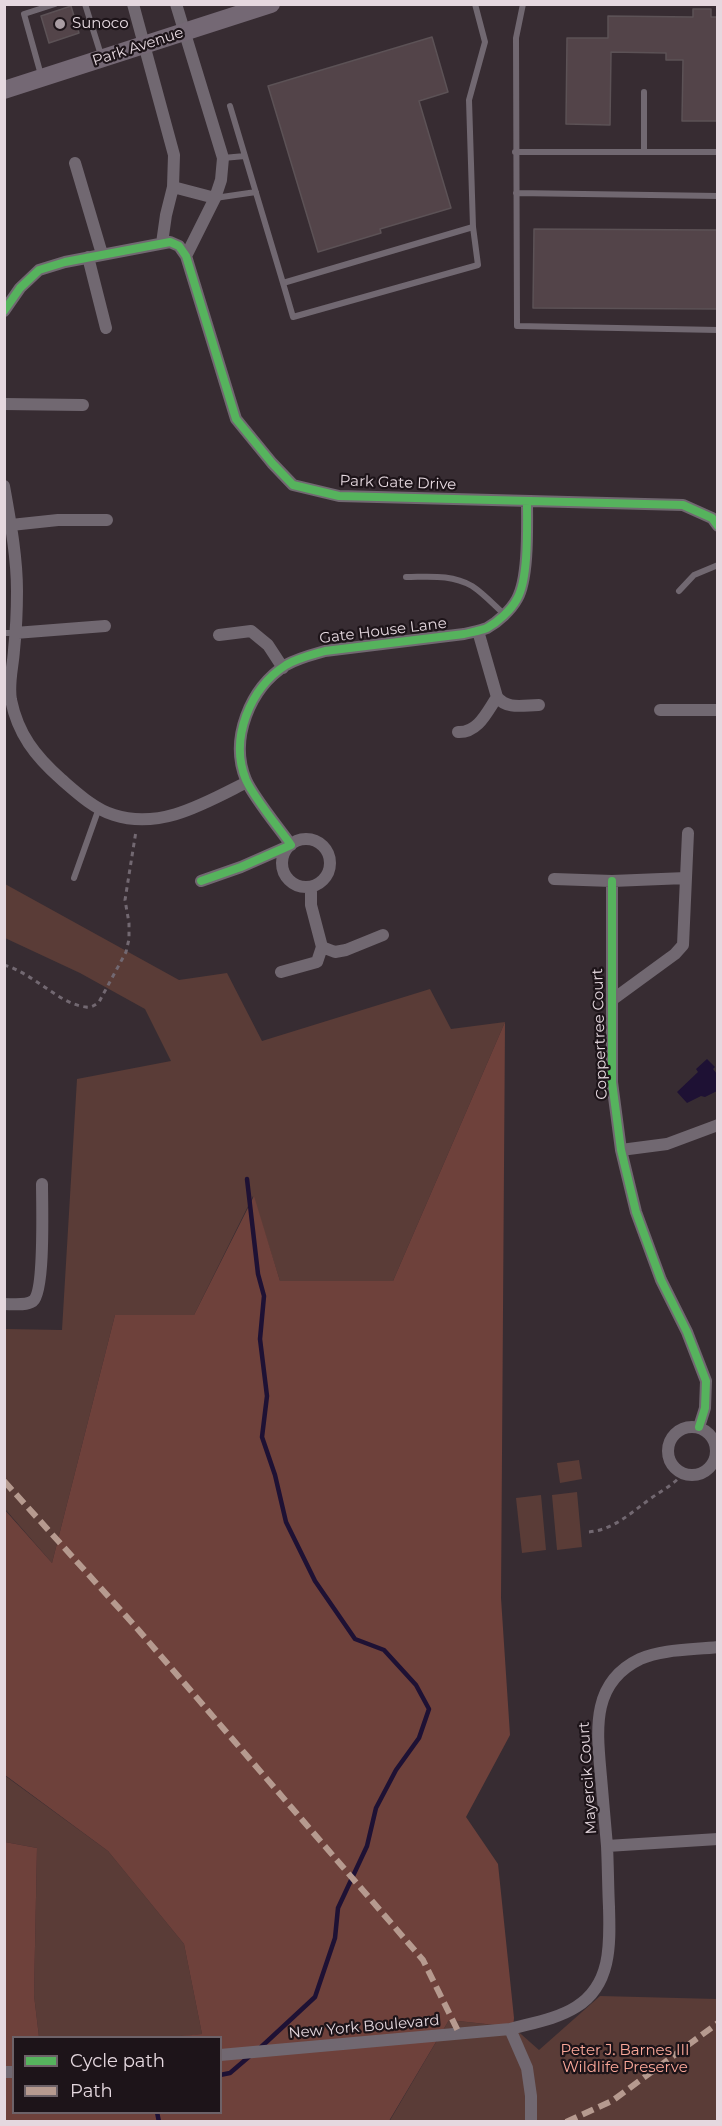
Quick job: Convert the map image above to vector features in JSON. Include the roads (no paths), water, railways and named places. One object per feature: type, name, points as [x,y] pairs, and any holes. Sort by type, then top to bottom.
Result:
[{"type":"street","points":[[133,4],[174,155],[172,187],[162,243]]},
{"type":"street","points":[[4,311],[20,288],[39,270],[65,262],[170,242],[179,246],[186,256],[215,198],[221,180],[223,158],[176,4]]},
{"type":"street","name":"Park Avenue","points":[[4,90],[271,4]]},
{"type":"street","points":[[75,163],[102,254]]},
{"type":"street","points":[[172,187],[215,198]]},
{"type":"street","name":"Park Gate Drive","points":[[186,256],[236,419],[272,464],[293,485],[339,496],[683,504],[712,518],[717,526]]},
{"type":"street","points":[[88,257],[106,328]]},
{"type":"street","points":[[4,404],[83,405]]},
{"type":"street","points":[[4,486],[11,525],[17,588],[10,633],[10,698],[20,731],[32,750],[46,766],[82,797],[112,814],[138,820],[161,818],[197,808],[247,782],[291,845]]},
{"type":"street","points":[[505,614],[518,597],[524,574],[527,545],[527,501]]},
{"type":"street","points":[[11,525],[58,520],[107,520]]},
{"type":"street","name":"Gate House Lane","points":[[247,782],[241,752],[242,732],[247,712],[257,694],[270,678],[283,668],[304,656],[325,651],[478,631],[505,614]]},
{"type":"street","points":[[10,633],[105,626]]},
{"type":"street","points":[[219,635],[251,631],[267,645],[283,668]]},
{"type":"street","points":[[478,631],[497,697],[501,702],[509,706],[539,705]]},
{"type":"street","points":[[458,732],[466,732],[480,723],[497,697]]},
{"type":"street","points":[[660,710],[717,710]]},
{"type":"street","points":[[612,1000],[675,954],[683,945],[688,832]]},
{"type":"street","points":[[201,881],[241,867],[304,839],[313,840],[326,849],[330,864],[324,879],[311,887],[296,885],[285,874],[282,859],[285,851],[291,845]]},
{"type":"street","points":[[554,879],[612,881],[686,878]]},
{"type":"street","name":"Coppertree Court","points":[[612,881],[612,1082],[621,1150],[636,1212],[657,1270],[687,1332],[706,1382],[705,1408],[699,1427]]},
{"type":"street","points":[[281,972],[317,962],[322,947],[310,905],[311,887]]},
{"type":"street","points":[[322,947],[335,952],[346,950],[383,935]]},
{"type":"street","points":[[621,1150],[667,1144],[717,1125]]},
{"type":"street","points":[[4,1304],[27,1304],[37,1295],[41,1278],[42,1184]]},
{"type":"street","points":[[699,1427],[706,1431],[716,1443],[715,1459],[706,1471],[690,1475],[683,1473],[671,1462],[668,1446],[676,1432],[683,1428],[699,1427]]},
{"type":"street","name":"Mayercik Court","points":[[510,2029],[553,2018],[577,2007],[591,1994],[603,1976],[610,1951],[607,1846],[597,1731],[599,1710],[605,1693],[614,1678],[626,1667],[641,1659],[658,1653],[717,1647]]},
{"type":"street","name":"Mayercik Court","points":[[607,1846],[717,1839]]},
{"type":"street","points":[[510,2029],[527,2068],[531,2096],[531,2121]]},
{"type":"street","name":"New York Boulevard","points":[[222,2055],[510,2029]]},
{"type":"lane","points":[[42,78],[24,14],[55,4]]},
{"type":"lane","points":[[85,4],[102,59]]},
{"type":"lane","points":[[230,106],[293,317],[478,265],[473,227],[469,100],[485,42],[475,4]]},
{"type":"lane","points":[[523,4],[516,38],[517,326],[717,330]]},
{"type":"lane","points":[[644,92],[644,152]]},
{"type":"lane","points":[[515,152],[717,152]]},
{"type":"lane","points":[[223,158],[245,156]]},
{"type":"lane","points":[[215,198],[256,192]]},
{"type":"lane","points":[[516,193],[717,196]]},
{"type":"lane","points":[[283,282],[473,227]]},
{"type":"lane","points":[[679,591],[694,575],[717,565]]},
{"type":"lane","points":[[406,577],[441,576],[455,579],[473,587],[505,614]]},
{"type":"lane","points":[[74,878],[99,807]]},
{"type":"waterway","points":[[247,1179],[258,1274],[264,1296],[260,1339],[267,1396],[262,1437],[275,1475],[286,1522],[315,1581],[355,1639],[384,1650],[416,1685],[429,1709],[419,1738],[396,1770],[376,1808],[367,1846],[338,1908],[335,1938],[315,1997],[260,2048]]},
{"type":"waterway","points":[[222,2075],[230,2073],[251,2055]]},
{"type":"waterway","points":[[157,2114],[159,2122]]},
{"type":"place","name":"Sunoco","points":[[60,24]]},
{"type":"park label","name":"Peter J. Barnes III Wildlife Preserve","points":[[625,2060]]}]
